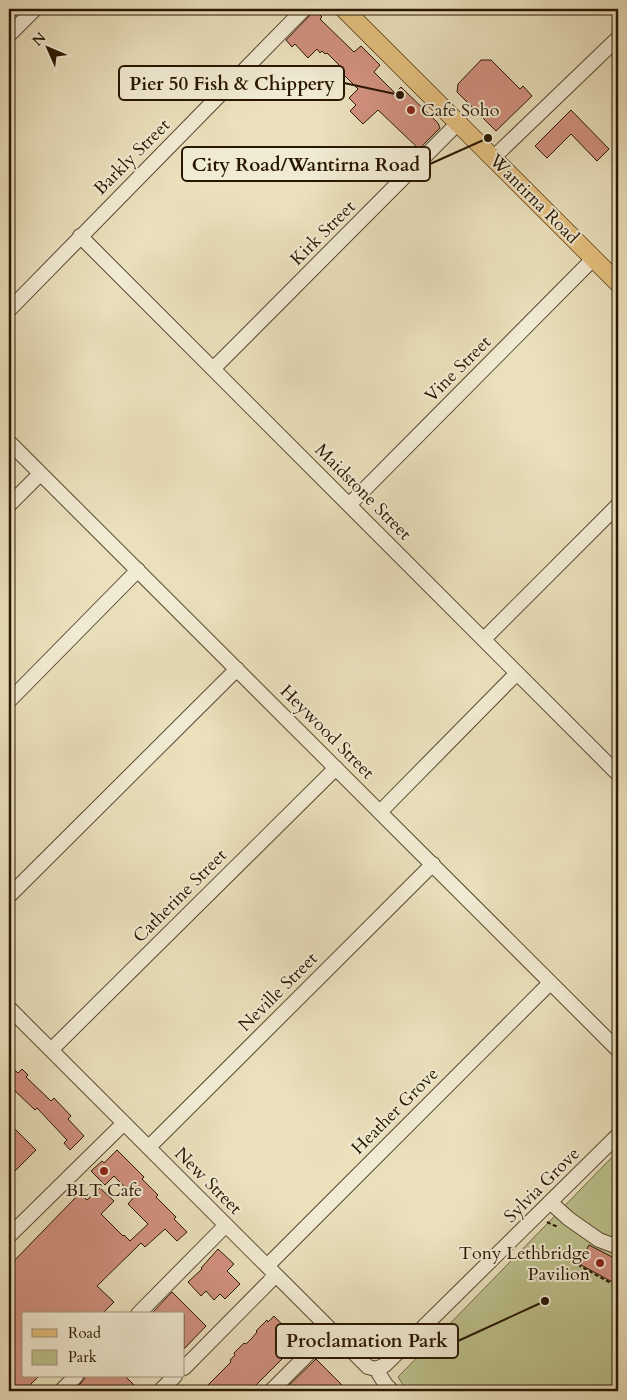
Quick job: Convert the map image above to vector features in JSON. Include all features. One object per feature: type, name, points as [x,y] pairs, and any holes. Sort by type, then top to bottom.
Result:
[{"type":"main road","name":"Wantirna Road","points":[[344,9],[618,283]]},
{"type":"street","points":[[9,35],[35,9]]},
{"type":"street","name":"Barkly Street","points":[[9,310],[304,9]]},
{"type":"street","points":[[493,158],[618,38]]},
{"type":"street","name":"Kirk Street","points":[[213,369],[458,123]]},
{"type":"street","name":"Maidstone Street","points":[[80,236],[618,774]]},
{"type":"street","name":"Vine Street","points":[[350,505],[594,258]]},
{"type":"street","name":"Heywood Street","points":[[9,442],[618,1050]]},
{"type":"street","points":[[9,505],[40,474]]},
{"type":"street","points":[[484,640],[618,505]]},
{"type":"street","points":[[9,700],[138,570]]},
{"type":"street","points":[[9,896],[237,669]]},
{"type":"street","points":[[380,812],[517,673]]},
{"type":"street","name":"Catherine Street","points":[[51,1050],[336,768]]},
{"type":"street","name":"Neville Street","points":[[149,1148],[433,864]]},
{"type":"street","name":"Heather Grove","points":[[185,1367],[271,1271],[550,983]]},
{"type":"street","name":"New Street","points":[[9,1008],[368,1367],[381,1367],[386,1385],[392,1391]]},
{"type":"street","points":[[9,1236],[124,1123]]},
{"type":"street","name":"Sylvia Grove","points":[[381,1367],[618,1136]]},
{"type":"street","points":[[550,1202],[569,1219],[599,1240],[618,1247]]},
{"type":"street","points":[[140,1312],[226,1225]]},
{"type":"street","points":[[271,1391],[331,1330]]},
{"type":"street","points":[[61,1391],[74,1378]]},
{"type":"street","points":[[160,1391],[173,1378]]},
{"type":"path","points":[[566,1258],[583,1255]]},
{"type":"path","points":[[579,1256],[580,1266],[618,1287]]},
{"type":"green space","points":[[618,1151],[618,1391],[407,1391],[398,1377]]},
{"type":"building","points":[[315,10],[322,17],[320,19],[354,52],[361,46],[380,65],[374,72],[395,93],[401,87],[438,123],[440,128],[419,149],[378,110],[363,124],[350,111],[356,105],[349,98],[358,89],[338,69],[340,66],[327,53],[325,54],[322,51],[320,53],[317,49],[308,58],[295,44],[292,47],[286,40]]},
{"type":"building","points":[[481,60],[491,60],[520,89],[523,86],[532,96],[496,131],[457,92],[458,84]]},
{"type":"building","points":[[571,110],[609,149],[597,161],[571,134],[547,158],[535,146]]},
{"type":"building","points":[[9,1065],[18,1073],[22,1069],[28,1075],[26,1077],[51,1101],[54,1098],[71,1116],[68,1119],[84,1136],[70,1150],[64,1143],[67,1140],[37,1108],[35,1110],[14,1090],[9,1096]]},
{"type":"building","points":[[9,1123],[36,1150],[9,1177]]},
{"type":"building","points":[[117,1150],[144,1177],[142,1179],[158,1195],[156,1197],[176,1217],[174,1219],[187,1232],[177,1241],[165,1229],[145,1247],[141,1243],[97,1286],[114,1302],[104,1312],[22,1312],[22,1378],[37,1378],[24,1391],[9,1391],[9,1266],[80,1193],[87,1200],[100,1188],[114,1201],[101,1214],[130,1241],[148,1224],[128,1204],[134,1197],[114,1176],[105,1185],[91,1171],[102,1161],[104,1163]]},
{"type":"building","name":"Tony Lethbridge Pavilion","points":[[589,1245],[618,1260],[618,1285],[581,1265],[581,1260]]},
{"type":"building","points":[[218,1249],[234,1264],[227,1271],[240,1284],[225,1299],[220,1294],[214,1300],[206,1291],[201,1296],[188,1282],[202,1269]]},
{"type":"building","points":[[172,1292],[206,1326],[185,1348],[185,1312],[153,1312]]},
{"type":"building","points":[[274,1316],[299,1342],[256,1387],[252,1391],[202,1391],[231,1362],[230,1360],[235,1355],[234,1353],[252,1338],[267,1320],[268,1322]]},
{"type":"building","points":[[316,1359],[348,1391],[283,1391]]},
{"type":"building","points":[[85,1378],[127,1378],[140,1391],[73,1391]]},
{"type":"place","name":"Pier 50 Fish & Chippery","points":[[400,95]]},
{"type":"place","name":"Cafe Soho","points":[[411,110]]},
{"type":"place","name":"City Road/Wantirna Road","points":[[488,138]]},
{"type":"place","name":"BLT Cafe","points":[[104,1171]]},
{"type":"place","name":"Tony Lethbridge Pavilion","points":[[600,1263]]},
{"type":"place","name":"Proclamation Park","points":[[545,1301]]}]
